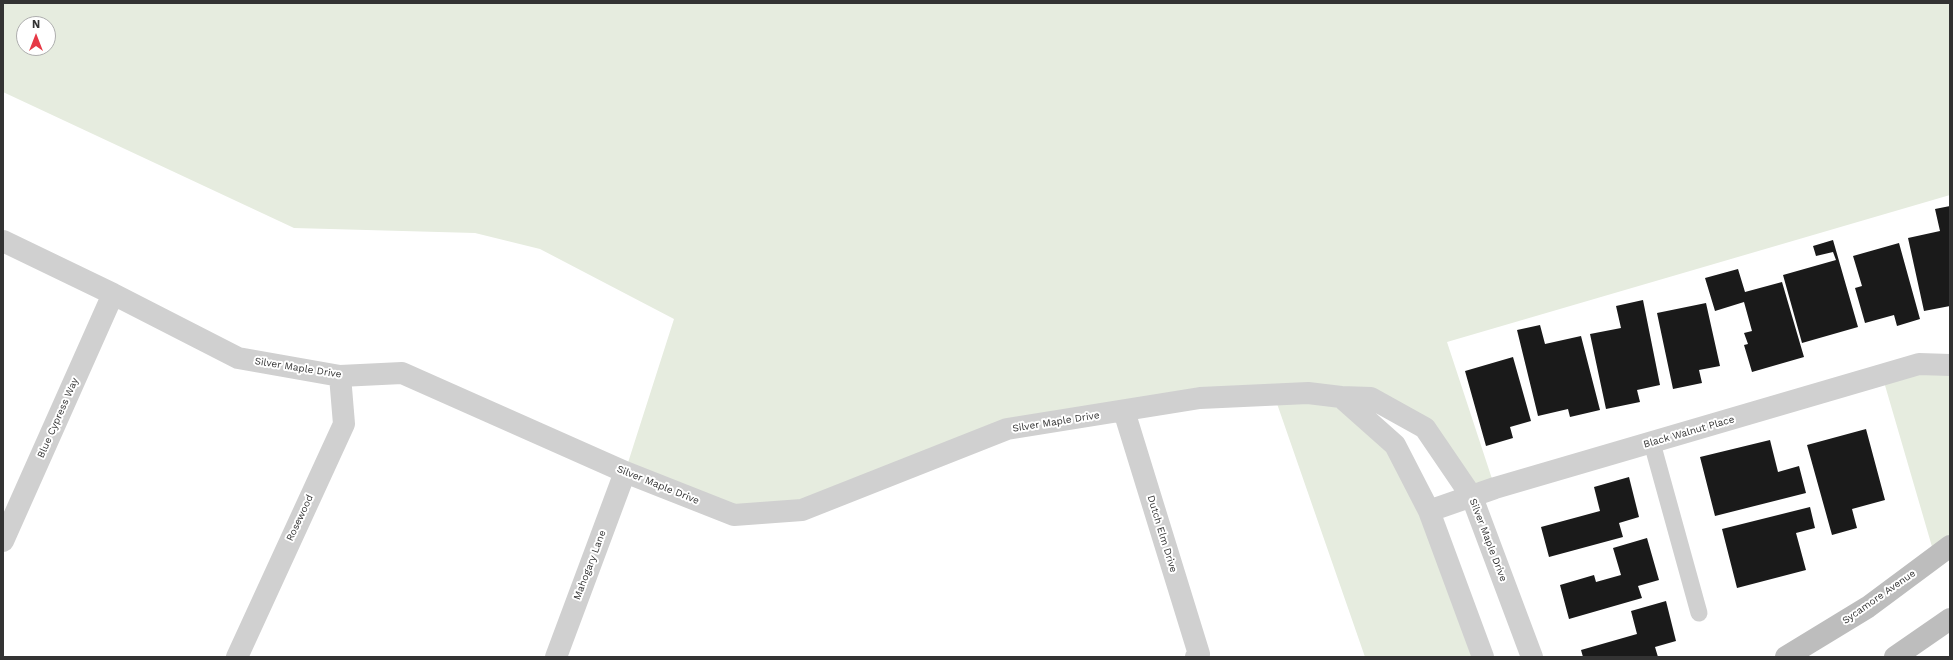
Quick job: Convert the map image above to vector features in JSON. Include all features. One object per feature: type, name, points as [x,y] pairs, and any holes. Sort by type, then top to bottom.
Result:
[{"type":"main road","name":"Sycamore Avenue","points":[[1786,657],[1868,607],[1950,546]]},
{"type":"main road","points":[[1895,657],[1950,618]]},
{"type":"street","name":"Silver Maple Drive","points":[[3,241],[113,294],[238,358],[340,376],[402,373],[625,472],[734,515],[802,510],[1007,429],[1200,398],[1308,393],[1341,397],[1371,398],[1425,428],[1472,497],[1532,657]]},
{"type":"street","name":"Blue Cypress Way","points":[[3,541],[113,294]]},
{"type":"street","name":"Black Walnut Place","points":[[1429,511],[1495,488],[1919,364],[1950,365]]},
{"type":"street","name":"Rosewood","points":[[237,657],[344,424],[340,376]]},
{"type":"street","points":[[1341,397],[1395,445],[1429,511],[1483,657]]},
{"type":"street","name":"Dutch Elm Drive","points":[[1124,411],[1199,654],[1196,657]]},
{"type":"street","name":"Mahogary Lane","points":[[556,657],[625,472]]},
{"type":"lane","points":[[1652,442],[1699,613]]},
{"type":"shaded area","points":[[3,3],[1950,3],[1950,195],[1447,342],[1495,488],[1472,497],[1425,428],[1341,397],[1395,445],[1483,657],[1365,657],[1274,395],[1007,429],[802,510],[734,515],[625,472],[674,319],[540,249],[475,233],[294,228],[3,92]]},
{"type":"shaded area","points":[[1950,365],[1950,546],[1935,557],[1882,375]]},
{"type":"building","points":[[1950,206],[1950,306],[1924,311],[1908,238],[1940,231],[1935,209]]},
{"type":"building","points":[[1833,240],[1858,327],[1802,343],[1783,275],[1836,260],[1833,252],[1816,256],[1813,246]]},
{"type":"building","points":[[1899,243],[1920,319],[1897,326],[1894,315],[1865,323],[1855,288],[1862,286],[1853,256]]},
{"type":"building","points":[[1738,269],[1745,292],[1782,282],[1804,357],[1752,372],[1744,345],[1748,344],[1744,333],[1752,331],[1744,302],[1715,311],[1705,278]]},
{"type":"building","points":[[1643,300],[1660,385],[1637,390],[1640,402],[1606,409],[1590,334],[1621,328],[1616,306]]},
{"type":"building","points":[[1706,303],[1720,366],[1699,370],[1702,383],[1673,389],[1657,313]]},
{"type":"building","points":[[1540,325],[1545,344],[1581,336],[1600,410],[1570,417],[1568,409],[1538,416],[1517,330]]},
{"type":"building","points":[[1513,357],[1531,421],[1510,427],[1513,438],[1486,446],[1465,371]]},
{"type":"building","points":[[1866,429],[1885,500],[1852,509],[1857,528],[1832,535],[1807,445]]},
{"type":"building","points":[[1770,440],[1778,472],[1799,466],[1806,493],[1715,516],[1700,457]]},
{"type":"building","points":[[1629,477],[1639,517],[1619,523],[1623,537],[1549,557],[1541,527],[1600,511],[1594,487]]},
{"type":"building","points":[[1810,507],[1815,528],[1796,533],[1806,570],[1737,588],[1722,529]]},
{"type":"building","points":[[1647,538],[1659,580],[1638,586],[1642,598],[1569,619],[1560,585],[1594,575],[1596,582],[1621,575],[1613,548]]},
{"type":"building","points":[[1666,601],[1676,641],[1655,647],[1658,657],[1583,657],[1581,650],[1637,634],[1631,611]]}]
